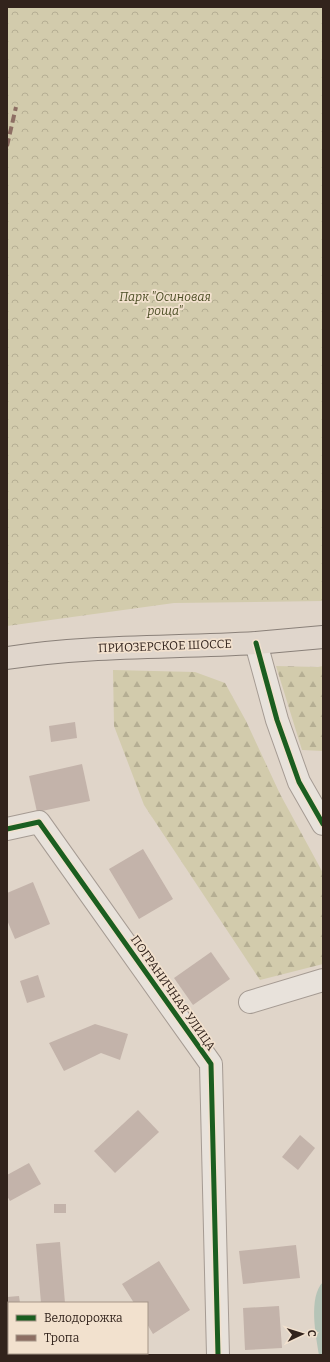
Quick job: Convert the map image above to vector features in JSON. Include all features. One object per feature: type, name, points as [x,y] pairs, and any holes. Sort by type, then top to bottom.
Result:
[{"type":"main road","name":"ПРИОЗЕРСКОЕ ШОССЕ","points":[[7,658],[41,653],[98,648],[256,643],[323,637]]},
{"type":"street","points":[[256,643],[277,720],[299,782],[323,824]]},
{"type":"street","name":"ПОГРАНИЧНАЯ УЛИЦА","points":[[7,829],[39,822],[211,1064],[218,1355]]},
{"type":"street","points":[[250,1002],[323,980]]},
{"type":"green space","name":"Парк \"Осиновая роща\"","points":[[7,7],[323,7],[323,601],[174,603],[7,626]]},
{"type":"green space","points":[[276,666],[323,666],[323,751],[302,750]]},
{"type":"green space","points":[[113,670],[195,672],[225,683],[246,721],[280,794],[323,873],[323,964],[260,980],[144,805],[114,726]]},
{"type":"shaded area","points":[[323,1282],[323,1355],[319,1355],[314,1307],[318,1289]]},
{"type":"building","points":[[75,722],[77,738],[51,742],[49,726]]},
{"type":"building","points":[[82,764],[90,801],[37,812],[29,776]]},
{"type":"building","points":[[143,849],[173,899],[139,919],[109,869]]},
{"type":"building","points":[[33,882],[50,924],[15,939],[7,920],[7,893]]},
{"type":"building","points":[[211,952],[230,979],[193,1005],[174,978]]},
{"type":"building","points":[[38,975],[45,997],[27,1003],[20,981]]},
{"type":"building","points":[[95,1024],[128,1034],[120,1060],[101,1053],[64,1071],[49,1043]]},
{"type":"building","points":[[138,1110],[159,1132],[115,1173],[94,1151]]},
{"type":"building","points":[[300,1135],[315,1148],[298,1170],[282,1157]]},
{"type":"building","points":[[29,1163],[41,1184],[10,1201],[7,1196],[7,1175]]},
{"type":"building","points":[[54,1204],[66,1204],[66,1213],[54,1213]]},
{"type":"building","points":[[60,1242],[65,1302],[41,1302],[36,1244]]},
{"type":"building","points":[[296,1245],[300,1278],[243,1284],[239,1251]]},
{"type":"building","points":[[159,1261],[190,1310],[153,1334],[148,1326],[148,1302],[133,1302],[122,1284]]},
{"type":"building","points":[[19,1296],[20,1302],[8,1302],[7,1328],[7,1297]]},
{"type":"building","points":[[279,1306],[282,1348],[245,1350],[243,1308]]},
{"type":"marked path","points":[[7,146],[16,107]]},
{"type":"cycle path","points":[[256,643],[277,720],[299,782],[323,824]]},
{"type":"cycle path","points":[[7,829],[39,822],[211,1064],[218,1355]]}]
